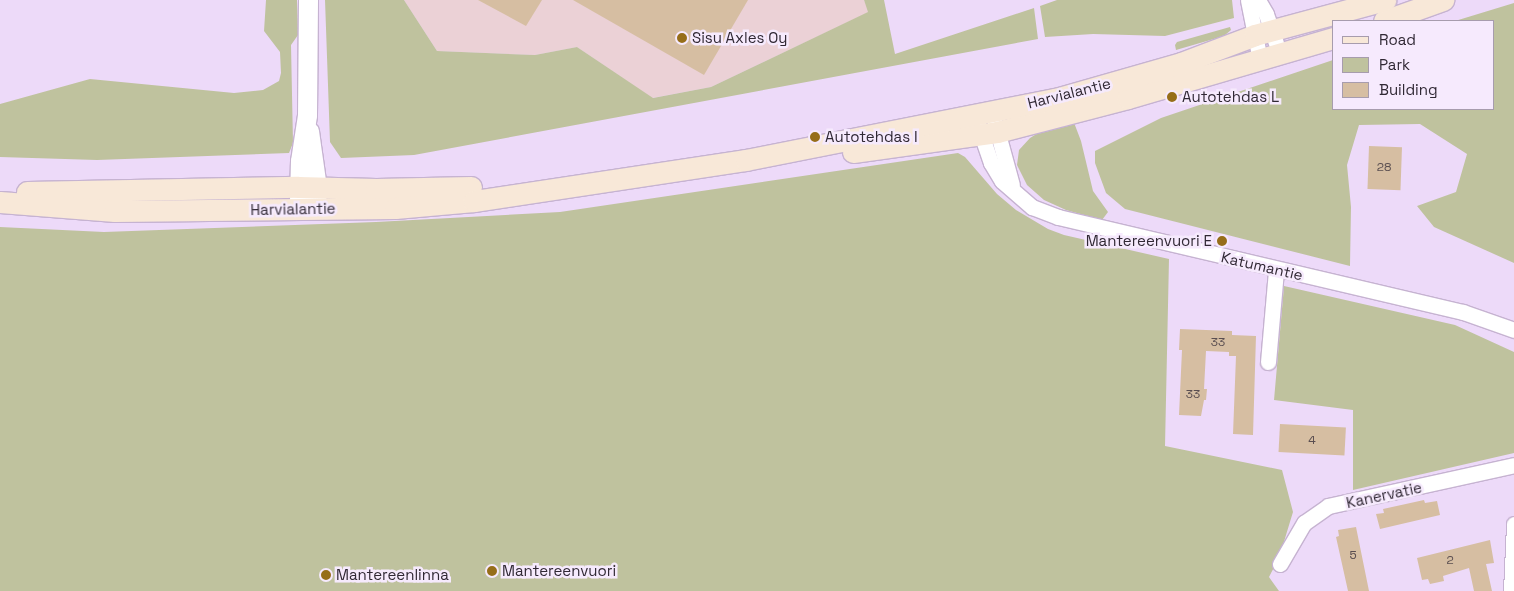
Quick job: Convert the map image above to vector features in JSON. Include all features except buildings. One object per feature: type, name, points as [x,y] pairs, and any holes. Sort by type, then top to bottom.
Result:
[{"type":"main road","name":"Harvialantie","points":[[986,123],[1055,99],[1181,63],[1263,32],[1385,0]]},
{"type":"main road","points":[[1387,20],[1443,0]]},
{"type":"main road","name":"Harvialantie","points":[[0,193],[308,198],[394,208],[474,201],[746,160],[826,156],[986,123],[1128,98],[1332,38]]},
{"type":"main road","name":"Harvialantie","points":[[0,202],[115,211],[308,198]]},
{"type":"street","points":[[308,0],[308,198]]},
{"type":"street","points":[[1248,0],[1263,32],[1270,58]]},
{"type":"street","points":[[1258,0],[1266,14],[1263,32]]},
{"type":"street","name":"Katumantie","points":[[986,123],[991,163],[1002,181],[1032,207],[1058,217],[1276,270],[1463,312],[1514,330]]},
{"type":"street","points":[[1268,362],[1276,270]]},
{"type":"street","name":"Kanervatie","points":[[1280,564],[1304,523],[1328,506],[1514,466]]},
{"type":"street","points":[[1511,591],[1514,524]]},
{"type":"shaded area","points":[[404,0],[864,0],[869,12],[711,87],[652,98],[577,47],[535,55],[437,51]]},
{"type":"green space","points":[[266,0],[297,0],[298,35],[291,45],[293,143],[289,153],[97,160],[0,157],[0,104],[90,79],[234,93],[263,90],[279,81],[281,73],[280,52],[264,31]]},
{"type":"green space","points":[[325,0],[404,0],[437,51],[535,55],[577,47],[653,98],[711,87],[868,12],[864,0],[884,0],[895,54],[1034,8],[1038,39],[414,155],[341,158],[330,142]]},
{"type":"green space","points":[[1057,0],[1232,0],[1234,18],[1165,36],[1093,34],[1045,37],[1040,6]]},
{"type":"green space","points":[[1514,3],[1514,263],[1434,227],[1417,206],[1456,192],[1467,154],[1420,124],[1359,125],[1347,165],[1351,207],[1350,266],[1125,209],[1106,193],[1095,163],[1095,151],[1161,118],[1332,60],[1332,110],[1494,110],[1494,20],[1458,20]]},
{"type":"green space","points":[[1230,27],[1231,30],[1224,36],[1176,50],[1175,45],[1177,42]]},
{"type":"green space","points":[[1073,120],[1081,141],[1093,191],[1108,212],[1102,220],[1066,210],[1044,200],[1027,185],[1017,165],[1019,150],[1030,138],[1048,127]]},
{"type":"green space","points":[[958,153],[965,157],[997,194],[1016,210],[1048,229],[1064,235],[1169,259],[1165,446],[1282,470],[1293,512],[1279,558],[1269,577],[1279,591],[0,591],[0,227],[104,232],[376,222],[560,212]]},
{"type":"green space","points":[[1284,286],[1455,325],[1514,352],[1514,453],[1353,490],[1353,410],[1274,400]]},
{"type":"place","name":"Sisu Axles Oy","points":[[682,38]]},
{"type":"place","name":"Autotehdas L","points":[[1172,97]]},
{"type":"place","name":"Autotehdas I","points":[[815,137]]},
{"type":"place","name":"Mantereenvuori E","points":[[1222,241]]},
{"type":"place","name":"Mantereenvuori","points":[[492,571]]},
{"type":"place","name":"Mantereenlinna","points":[[326,575]]}]
